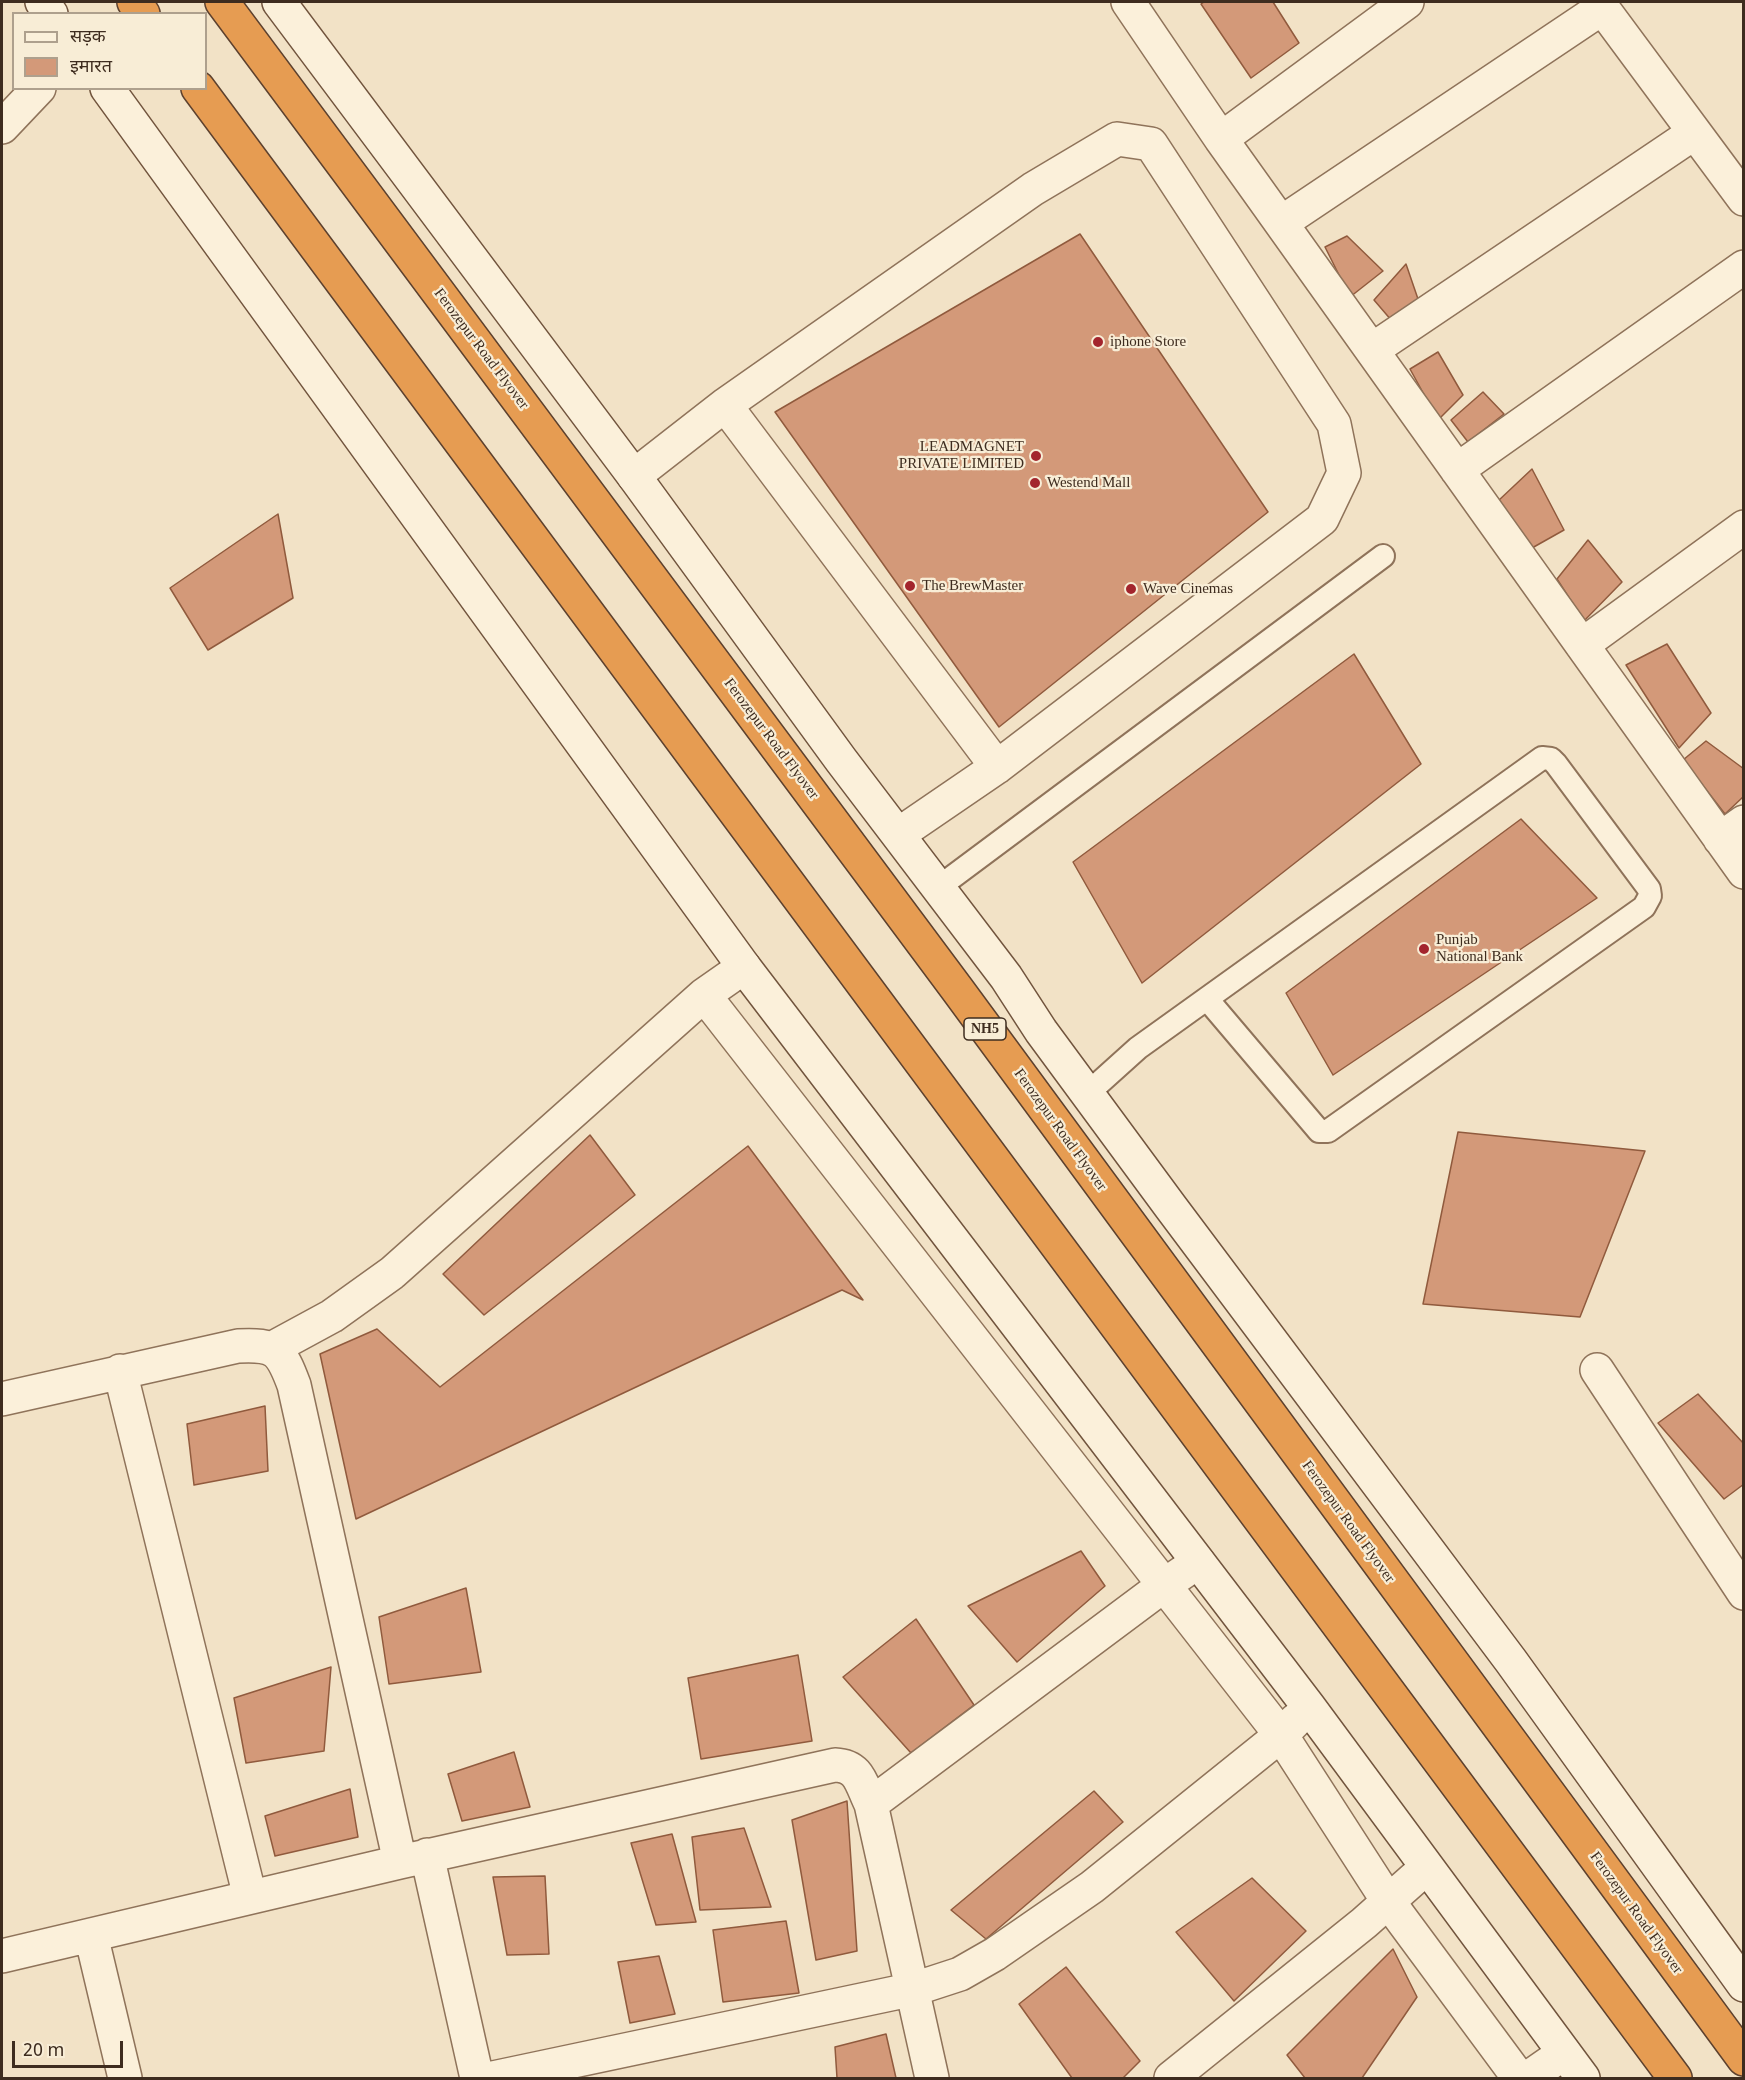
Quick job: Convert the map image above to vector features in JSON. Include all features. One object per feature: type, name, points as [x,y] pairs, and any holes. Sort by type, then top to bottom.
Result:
[{"type":"highway","name":"Ferozepur Road Flyover","points":[[222,2],[957,989],[1743,2059]]},
{"type":"highway","points":[[199,90],[1675,2079]]},
{"type":"street","points":[[279,2],[634,476],[841,760],[1006,977],[1041,1031],[1170,1206],[1511,1661],[1743,1985]]},
{"type":"street","points":[[1128,2],[1221,139],[1582,645],[1732,831],[1743,872]]},
{"type":"street","points":[[1221,139],[1407,2]]},
{"type":"street","points":[[1281,223],[1600,5],[1743,199]]},
{"type":"street","points":[[2,127],[37,90]]},
{"type":"street","points":[[107,90],[744,966],[1309,1707],[1573,2066],[1528,2079]]},
{"type":"street","points":[[1372,350],[1694,133]]},
{"type":"street","points":[[634,476],[725,405],[1033,189],[1117,139],[1151,144],[1334,424],[1344,473],[1322,519],[997,767],[899,834]]},
{"type":"street","points":[[1457,470],[1743,267]]},
{"type":"street","points":[[725,405],[997,767]]},
{"type":"street","points":[[1582,645],[1743,527]]},
{"type":"street","points":[[273,1348],[332,1316],[392,1273],[704,995],[744,966]]},
{"type":"street","points":[[704,995],[1281,1735],[1388,1901],[1519,2079]]},
{"type":"street","points":[[2,1399],[238,1346],[257,1345],[273,1348],[285,1362],[294,1385],[414,1858],[477,2079]]},
{"type":"street","points":[[1597,1370],[1743,1593]]},
{"type":"street","points":[[120,1371],[250,1897]]},
{"type":"street","points":[[871,1804],[1198,1562]]},
{"type":"street","points":[[493,2079],[914,1989],[960,1974],[995,1954],[1092,1887],[1281,1735],[1309,1707]]},
{"type":"street","points":[[2,1956],[414,1858],[835,1765],[846,1766],[855,1771],[871,1804],[914,1989],[932,2079]]},
{"type":"street","points":[[1171,2079],[1426,1868]]},
{"type":"street","points":[[91,1935],[125,2079]]},
{"type":"lane","points":[[939,887],[1383,556]]},
{"type":"lane","points":[[1088,1093],[1138,1048],[1542,758],[1551,759],[1556,764],[1649,889],[1648,901],[1644,907],[1328,1131],[1319,1131],[1207,999]]},
{"type":"building","points":[[1204,2],[1273,2],[1299,43],[1251,78],[1201,4]]},
{"type":"building","points":[[1080,234],[1268,512],[999,727],[775,412]]},
{"type":"building","points":[[1347,236],[1383,271],[1350,297],[1325,247]]},
{"type":"building","points":[[1406,264],[1418,299],[1392,321],[1374,300]]},
{"type":"building","points":[[1438,352],[1463,395],[1438,420],[1410,369]]},
{"type":"building","points":[[1483,392],[1504,414],[1468,442],[1451,420]]},
{"type":"building","points":[[1532,469],[1564,530],[1532,548],[1498,501]]},
{"type":"building","points":[[278,514],[293,598],[208,650],[170,588]]},
{"type":"building","points":[[1588,540],[1622,582],[1584,621],[1557,579]]},
{"type":"building","points":[[1667,644],[1711,713],[1679,748],[1626,665]]},
{"type":"building","points":[[1354,654],[1421,764],[1142,983],[1073,862]]},
{"type":"building","points":[[1706,741],[1744,769],[1744,796],[1725,814],[1683,760]]},
{"type":"building","points":[[1521,819],[1597,898],[1333,1075],[1286,993]]},
{"type":"building","points":[[1458,1132],[1645,1151],[1580,1317],[1423,1304]]},
{"type":"building","points":[[590,1135],[635,1195],[484,1315],[443,1274]]},
{"type":"building","points":[[748,1146],[863,1300],[842,1290],[356,1519],[320,1354],[377,1329],[440,1387]]},
{"type":"building","points":[[1698,1394],[1744,1444],[1744,1484],[1724,1499],[1658,1423]]},
{"type":"building","points":[[265,1406],[268,1471],[194,1485],[187,1424]]},
{"type":"building","points":[[1081,1551],[1105,1586],[1017,1662],[968,1606]]},
{"type":"building","points":[[466,1588],[481,1672],[389,1684],[379,1617]]},
{"type":"building","points":[[916,1619],[974,1705],[911,1753],[843,1677]]},
{"type":"building","points":[[798,1655],[812,1741],[701,1759],[688,1678]]},
{"type":"building","points":[[331,1667],[324,1751],[246,1763],[234,1698]]},
{"type":"building","points":[[514,1752],[530,1807],[462,1821],[448,1774]]},
{"type":"building","points":[[350,1789],[358,1837],[275,1856],[265,1816]]},
{"type":"building","points":[[1094,1791],[1123,1822],[986,1939],[951,1910]]},
{"type":"building","points":[[847,1801],[857,1951],[816,1960],[792,1820]]},
{"type":"building","points":[[744,1828],[771,1907],[700,1910],[692,1837]]},
{"type":"building","points":[[672,1834],[696,1922],[656,1925],[631,1843]]},
{"type":"building","points":[[545,1876],[549,1954],[507,1955],[493,1877]]},
{"type":"building","points":[[1252,1878],[1306,1931],[1234,2001],[1176,1932]]},
{"type":"building","points":[[786,1921],[799,1993],[723,2002],[713,1930]]},
{"type":"building","points":[[1393,1949],[1417,1997],[1362,2078],[1305,2078],[1287,2055]]},
{"type":"building","points":[[659,1956],[675,2014],[630,2023],[618,1962]]},
{"type":"building","points":[[1066,1967],[1140,2061],[1123,2078],[1072,2078],[1019,2004]]},
{"type":"building","points":[[886,2034],[896,2078],[837,2078],[835,2047]]},
{"type":"place","name":"iphone Store","points":[[1098,342]]},
{"type":"place","name":"LEADMAGNET PRIVATE LIMITED","points":[[1036,456]]},
{"type":"place","name":"Westend Mall","points":[[1035,483]]},
{"type":"place","name":"The BrewMaster","points":[[910,586]]},
{"type":"place","name":"Wave Cinemas","points":[[1131,589]]},
{"type":"place","name":"Punjab National Bank","points":[[1424,949]]}]
